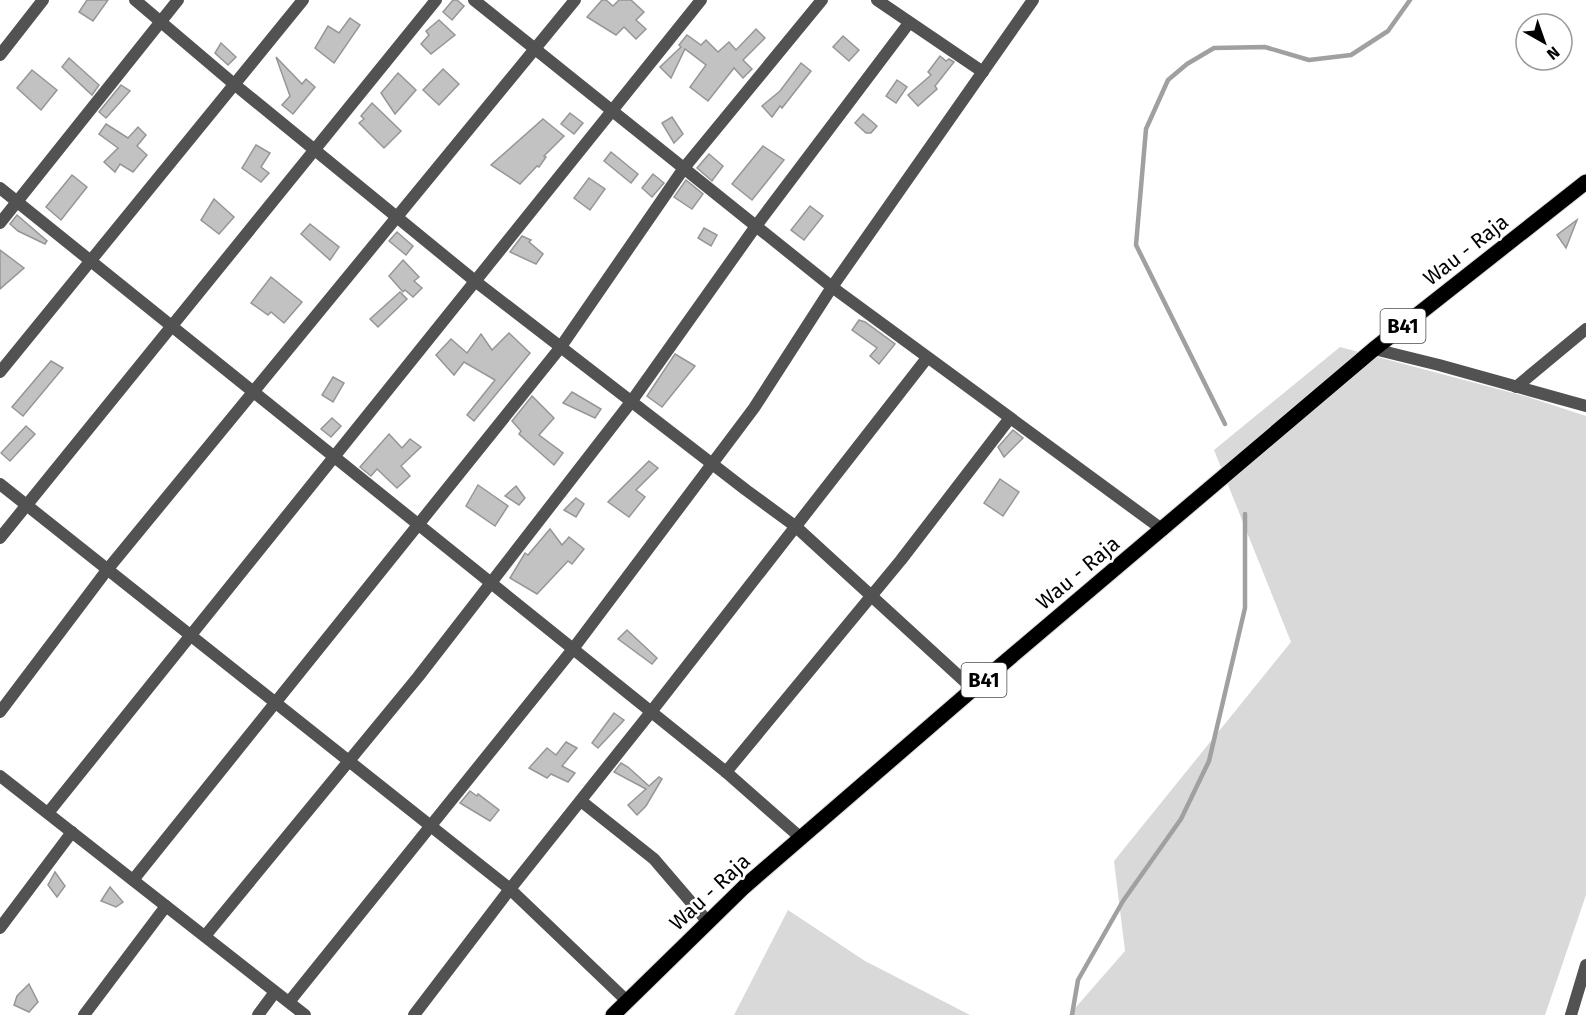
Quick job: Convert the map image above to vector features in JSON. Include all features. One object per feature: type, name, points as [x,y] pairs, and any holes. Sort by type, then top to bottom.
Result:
[{"type":"main road","name":"Wau - Raja","points":[[613,1015],[744,887],[973,689],[1374,349],[1586,182]]},
{"type":"street","points":[[0,56],[43,0]]},
{"type":"street","points":[[135,0],[475,281],[711,464],[795,526],[973,689]]},
{"type":"street","points":[[0,223],[178,0]]},
{"type":"street","points":[[0,372],[303,0]]},
{"type":"street","points":[[0,538],[436,0]]},
{"type":"street","points":[[474,0],[832,287],[1163,530]]},
{"type":"street","points":[[0,712],[107,570],[575,0]]},
{"type":"street","points":[[48,813],[701,0]]},
{"type":"street","points":[[134,880],[560,348],[684,168],[822,0]]},
{"type":"street","points":[[877,0],[983,72]]},
{"type":"street","points":[[289,1002],[573,649],[754,408],[832,287],[1033,0]]},
{"type":"street","points":[[205,936],[418,677],[631,402],[756,226],[909,23]]},
{"type":"street","points":[[0,188],[726,772],[801,838]]},
{"type":"street","points":[[1516,387],[1586,329]]},
{"type":"street","points":[[1374,349],[1439,364],[1586,406]]},
{"type":"street","points":[[414,1015],[510,889],[927,358]]},
{"type":"street","points":[[726,772],[938,514],[1010,418]]},
{"type":"street","points":[[0,484],[510,889],[627,1001]]},
{"type":"street","points":[[0,776],[305,1015]]},
{"type":"street","points":[[580,801],[654,860],[708,922]]},
{"type":"street","points":[[0,928],[72,832]]},
{"type":"street","points":[[84,1015],[166,906]]},
{"type":"street","points":[[1572,1015],[1586,965]]},
{"type":"street","points":[[258,1015],[275,992]]},
{"type":"street","points":[[1572,1015],[1586,1004]]},
{"type":"shaded area","points":[[1340,347],[1528,397],[1586,416],[1586,895],[1545,1015],[1069,1015],[1125,951],[1114,861],[1291,642],[1214,450]]},
{"type":"shaded area","points":[[788,910],[865,961],[970,1015],[734,1015]]},
{"type":"building","points":[[87,0],[108,0],[93,21],[79,12]]},
{"type":"building","points":[[453,0],[457,0],[464,6],[452,20],[443,12]]},
{"type":"building","points":[[602,0],[606,0],[613,6],[619,0],[631,0],[644,12],[636,20],[646,29],[636,39],[624,27],[616,35],[587,17]]},
{"type":"building","points":[[350,18],[360,25],[334,63],[315,48],[328,26],[339,33]]},
{"type":"building","points":[[439,20],[455,35],[431,54],[421,44],[429,35],[426,31]]},
{"type":"building","points":[[756,29],[765,38],[743,60],[752,69],[743,78],[734,68],[708,101],[690,87],[706,65],[685,49],[671,78],[660,67],[681,47],[679,45],[687,35],[701,45],[706,40],[718,52],[729,42],[736,50]]},
{"type":"building","points":[[843,36],[859,50],[849,61],[833,47]]},
{"type":"building","points":[[221,43],[236,57],[228,65],[215,53]]},
{"type":"building","points":[[940,56],[946,61],[949,59],[954,62],[935,86],[937,89],[918,106],[908,95],[931,75],[928,72]]},
{"type":"building","points":[[276,57],[302,84],[306,79],[315,87],[293,114],[282,105],[290,96]]},
{"type":"building","points":[[69,58],[99,85],[92,95],[62,67]]},
{"type":"building","points":[[801,63],[811,71],[782,108],[780,106],[772,117],[762,106],[780,91]]},
{"type":"building","points":[[443,69],[459,84],[439,105],[423,90]]},
{"type":"building","points":[[32,70],[57,90],[41,110],[17,88]]},
{"type":"building","points":[[398,73],[416,90],[395,114],[381,93]]},
{"type":"building","points":[[897,80],[907,87],[896,103],[886,96]]},
{"type":"building","points":[[121,85],[130,91],[106,118],[99,112]]},
{"type":"building","points":[[372,103],[401,131],[384,148],[359,123],[364,119],[361,116]]},
{"type":"building","points":[[570,113],[583,123],[574,134],[561,124]]},
{"type":"building","points":[[863,114],[877,126],[871,133],[866,133],[855,123]]},
{"type":"building","points":[[672,117],[683,134],[674,143],[662,123]]},
{"type":"building","points":[[543,119],[564,136],[544,156],[546,157],[539,167],[537,166],[520,184],[491,165]]},
{"type":"building","points":[[106,124],[128,138],[138,127],[146,135],[137,146],[147,155],[133,172],[120,164],[115,172],[104,162],[118,148],[99,134]]},
{"type":"building","points":[[256,145],[270,153],[261,167],[269,173],[261,182],[242,168]]},
{"type":"building","points":[[763,146],[784,160],[752,200],[732,184]]},
{"type":"building","points":[[611,152],[638,174],[631,183],[604,161]]},
{"type":"building","points":[[709,154],[723,166],[712,181],[697,168]]},
{"type":"building","points":[[653,174],[664,183],[652,197],[642,188]]},
{"type":"building","points":[[72,175],[87,187],[61,220],[46,207]]},
{"type":"building","points":[[589,178],[605,189],[590,210],[574,198]]},
{"type":"building","points":[[686,180],[703,194],[692,209],[674,197]]},
{"type":"building","points":[[214,199],[234,217],[219,234],[201,220]]},
{"type":"building","points":[[810,206],[823,216],[804,240],[791,230]]},
{"type":"building","points":[[17,215],[47,241],[45,244],[18,231],[10,224]]},
{"type":"building","points":[[1577,220],[1566,248],[1557,235]]},
{"type":"building","points":[[310,224],[339,247],[330,260],[301,234]]},
{"type":"building","points":[[704,228],[717,235],[711,246],[698,238]]},
{"type":"building","points":[[397,232],[413,246],[406,255],[389,241]]},
{"type":"building","points":[[522,236],[531,240],[529,242],[543,254],[536,264],[510,252]]},
{"type":"building","points":[[0,250],[24,268],[0,289]]},
{"type":"building","points":[[403,260],[419,277],[414,281],[422,288],[413,297],[405,290],[403,292],[389,276]]},
{"type":"building","points":[[271,277],[302,302],[284,323],[271,312],[268,315],[251,303]]},
{"type":"building","points":[[400,292],[407,299],[378,327],[370,319]]},
{"type":"building","points":[[859,320],[895,344],[879,364],[870,356],[877,348],[852,330]]},
{"type":"building","points":[[509,333],[530,353],[474,421],[467,415],[495,380],[464,362],[454,375],[436,355],[451,339],[467,353],[481,334],[492,350]]},
{"type":"building","points":[[675,354],[695,366],[662,407],[647,396]]},
{"type":"building","points":[[51,361],[63,368],[23,416],[12,407]]},
{"type":"building","points":[[333,377],[344,383],[333,402],[322,395]]},
{"type":"building","points":[[572,392],[601,409],[595,418],[563,403]]},
{"type":"building","points":[[532,396],[554,418],[539,435],[563,453],[554,465],[519,434],[521,431],[512,421]]},
{"type":"building","points":[[332,418],[341,426],[331,437],[321,429]]},
{"type":"building","points":[[26,426],[35,434],[10,461],[1,453]]},
{"type":"building","points":[[1013,430],[1023,438],[1004,457],[998,447]]},
{"type":"building","points":[[389,434],[402,448],[410,439],[421,447],[401,466],[410,476],[397,488],[377,469],[371,476],[360,467]]},
{"type":"building","points":[[649,461],[658,468],[636,490],[645,497],[629,517],[608,502]]},
{"type":"building","points":[[1000,479],[1019,492],[1003,516],[984,503]]},
{"type":"building","points":[[478,485],[508,506],[495,526],[466,506]]},
{"type":"building","points":[[516,486],[525,498],[519,505],[505,496]]},
{"type":"building","points":[[576,498],[584,504],[576,517],[564,510]]},
{"type":"building","points":[[550,529],[562,545],[569,537],[584,549],[572,564],[568,561],[537,594],[510,578],[525,553],[528,555]]},
{"type":"building","points":[[627,630],[657,658],[652,664],[618,639]]},
{"type":"building","points":[[614,713],[624,720],[598,748],[592,743]]},
{"type":"building","points":[[566,742],[577,748],[562,766],[575,773],[568,782],[551,774],[547,778],[529,768],[547,748],[556,755]]},
{"type":"building","points":[[621,763],[649,786],[659,777],[662,779],[646,806],[637,815],[628,805],[646,789],[614,772]]},
{"type":"building","points":[[470,791],[477,796],[478,794],[499,810],[490,821],[460,803]]},
{"type":"building","points":[[55,872],[65,886],[57,897],[48,885]]},
{"type":"building","points":[[110,887],[123,902],[116,907],[101,901]]},
{"type":"building","points":[[29,984],[38,1002],[29,1012],[14,1005],[17,996]]},
{"type":"waterway","points":[[1225,424],[1136,245],[1146,129],[1168,80],[1187,64],[1214,48],[1265,47],[1309,60],[1351,55],[1388,31],[1410,0]]},
{"type":"waterway","points":[[1072,1015],[1078,980],[1123,901],[1181,819],[1209,761],[1245,608],[1245,514]]}]
